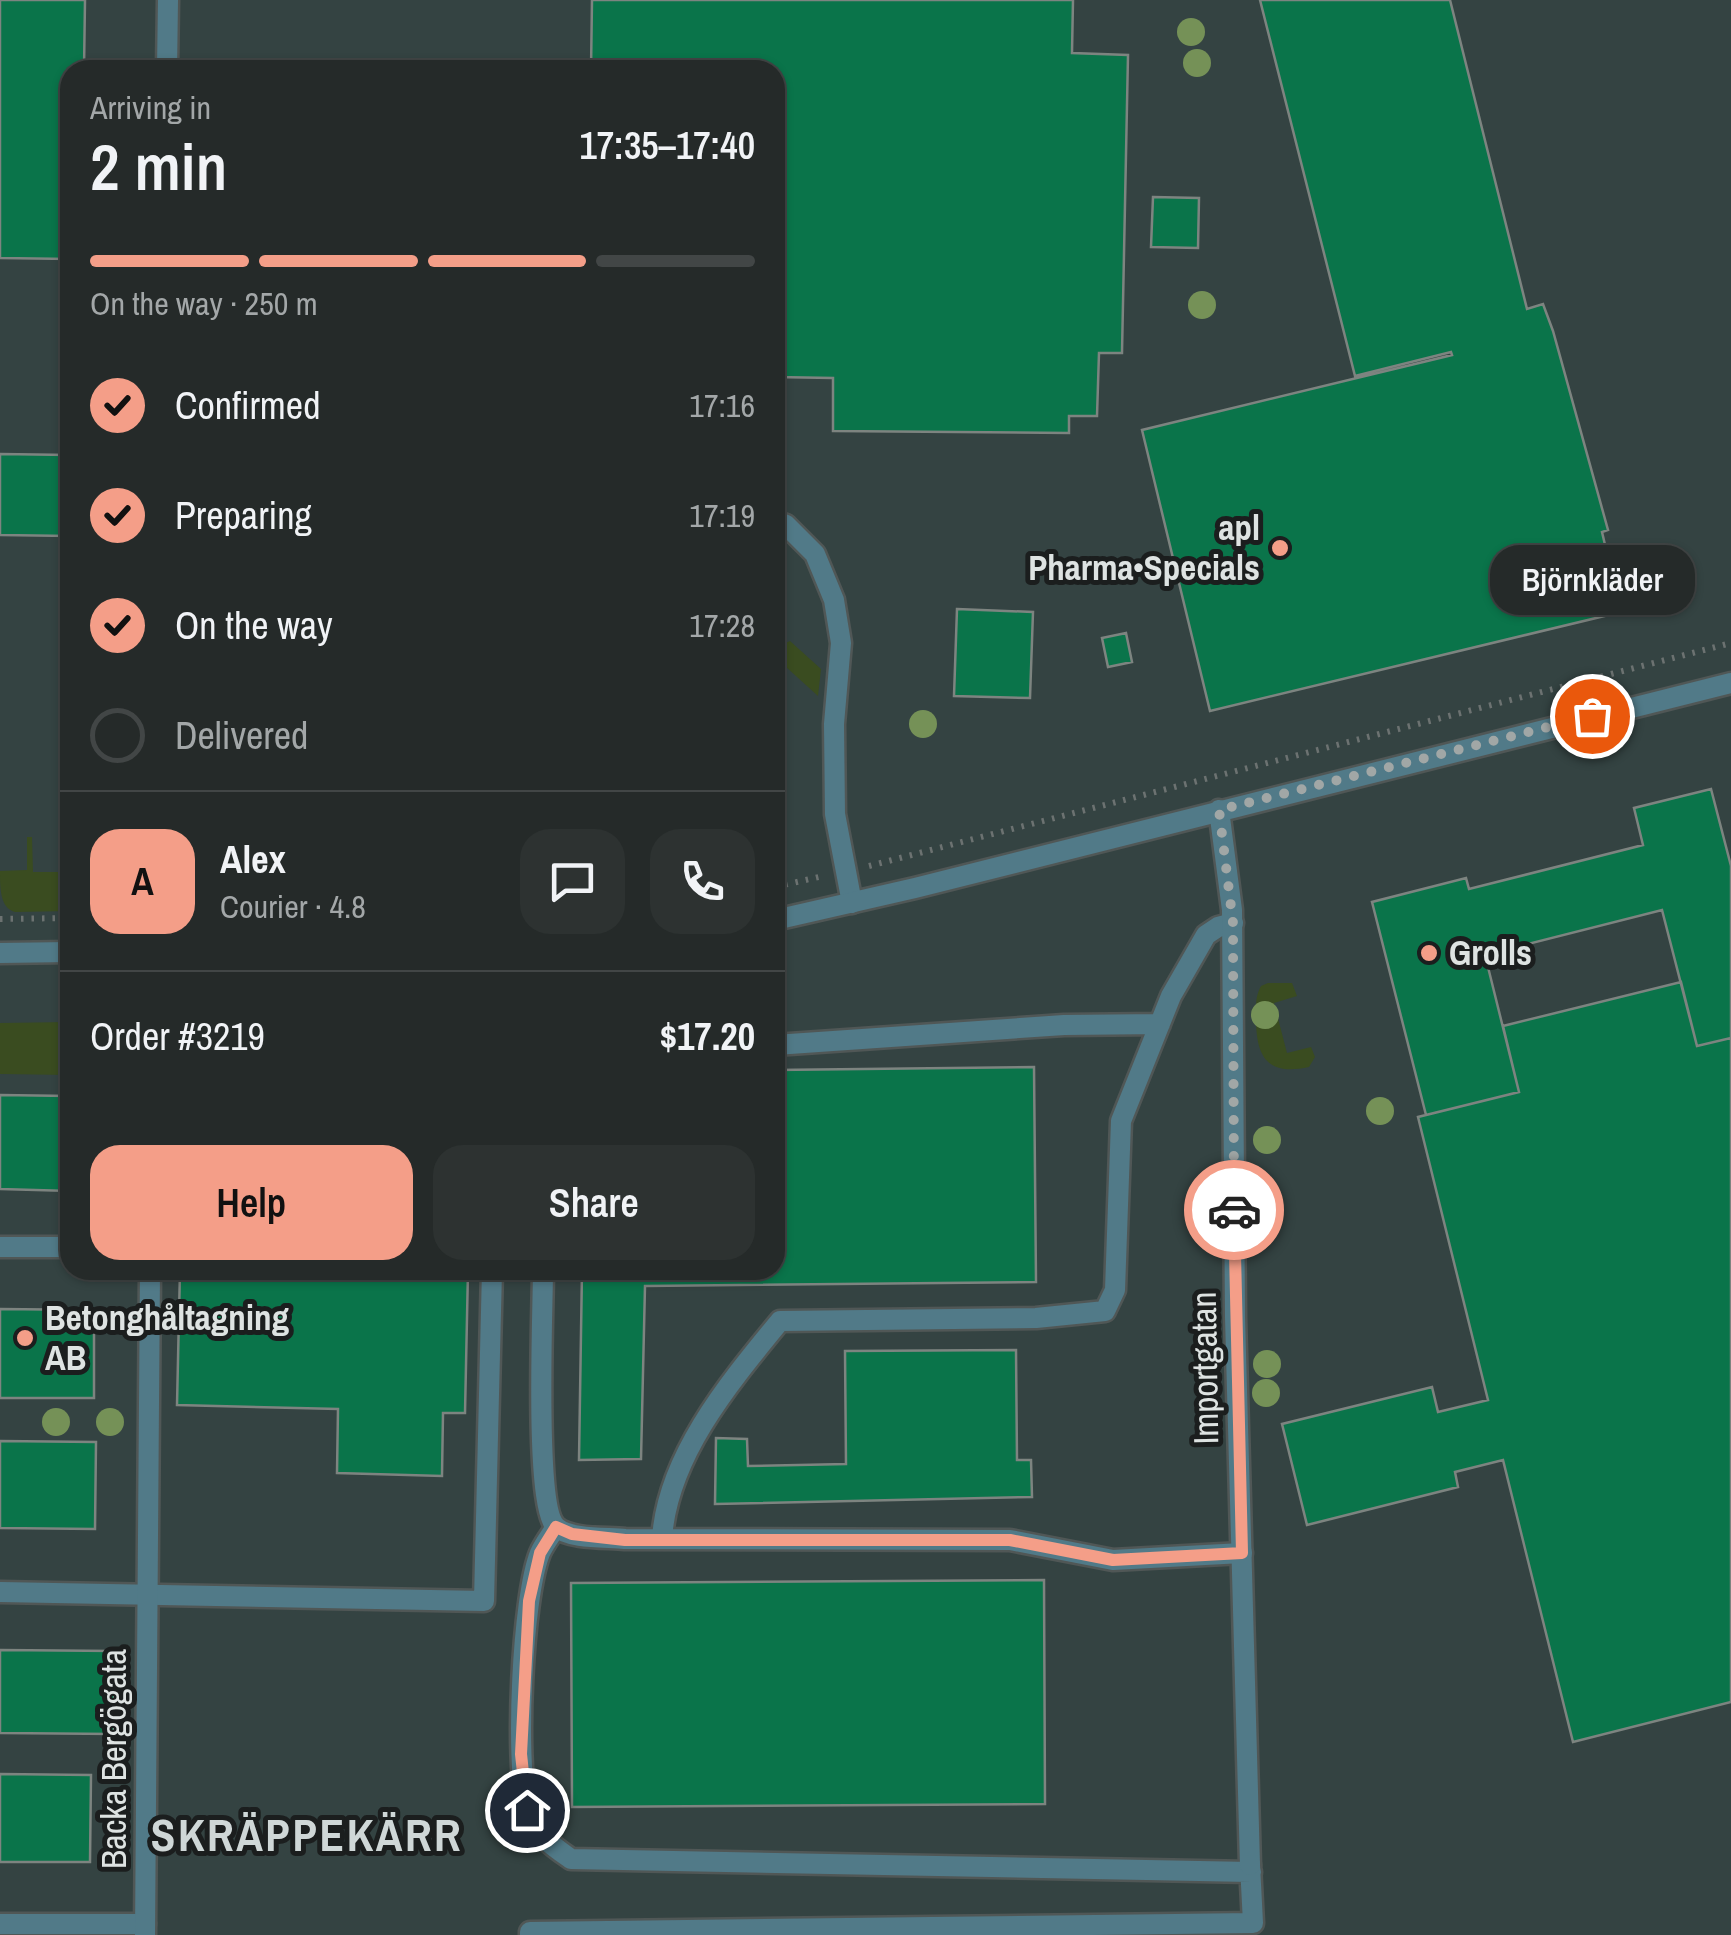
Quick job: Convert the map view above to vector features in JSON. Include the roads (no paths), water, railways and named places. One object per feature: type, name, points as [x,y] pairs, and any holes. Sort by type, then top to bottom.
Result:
[{"type":"street","points":[[167,60],[168,0]]},
{"type":"street","points":[[785,525],[815,554],[834,600],[840,642],[834,724],[835,814],[852,903]]},
{"type":"street","points":[[785,918],[1731,684]]},
{"type":"street","name":"Importgatan","points":[[1160,1930],[1253,1923],[1235,1317],[1233,923],[1219,810]]},
{"type":"street","points":[[662,1539],[673,1481],[717,1402],[780,1322],[1036,1318],[1105,1311],[1115,1290],[1121,1121],[1171,996],[1206,935],[1233,923]]},
{"type":"street","points":[[0,953],[60,952]]},
{"type":"street","points":[[785,1044],[1064,1025],[1160,1024]]},
{"type":"street","points":[[0,1247],[60,1247]]},
{"type":"street","name":"Backa Bergögata","points":[[0,1924],[145,1930],[150,1280]]},
{"type":"street","points":[[0,1592],[484,1602],[492,1280]]},
{"type":"street","points":[[543,1280],[541,1409],[548,1510],[556,1527],[572,1534],[662,1539],[1010,1540],[1113,1560],[1242,1553]]},
{"type":"street","points":[[556,1527],[540,1553],[529,1601],[521,1754],[527,1810],[542,1839],[571,1859],[1251,1869]]},
{"type":"street","points":[[530,1935],[1160,1930]]},
{"type":"place","name":"apl Pharma•Specials","points":[[1280,548]]},
{"type":"place","name":"Björnkläder","points":[[1592,716]]},
{"type":"place","name":"Grolls","points":[[1429,953]]},
{"type":"place","name":"Betonghåltagning AB","points":[[25,1338]]},
{"type":"district","name":"SKRÄPPEKÄRR","points":[[307,1835]]}]
